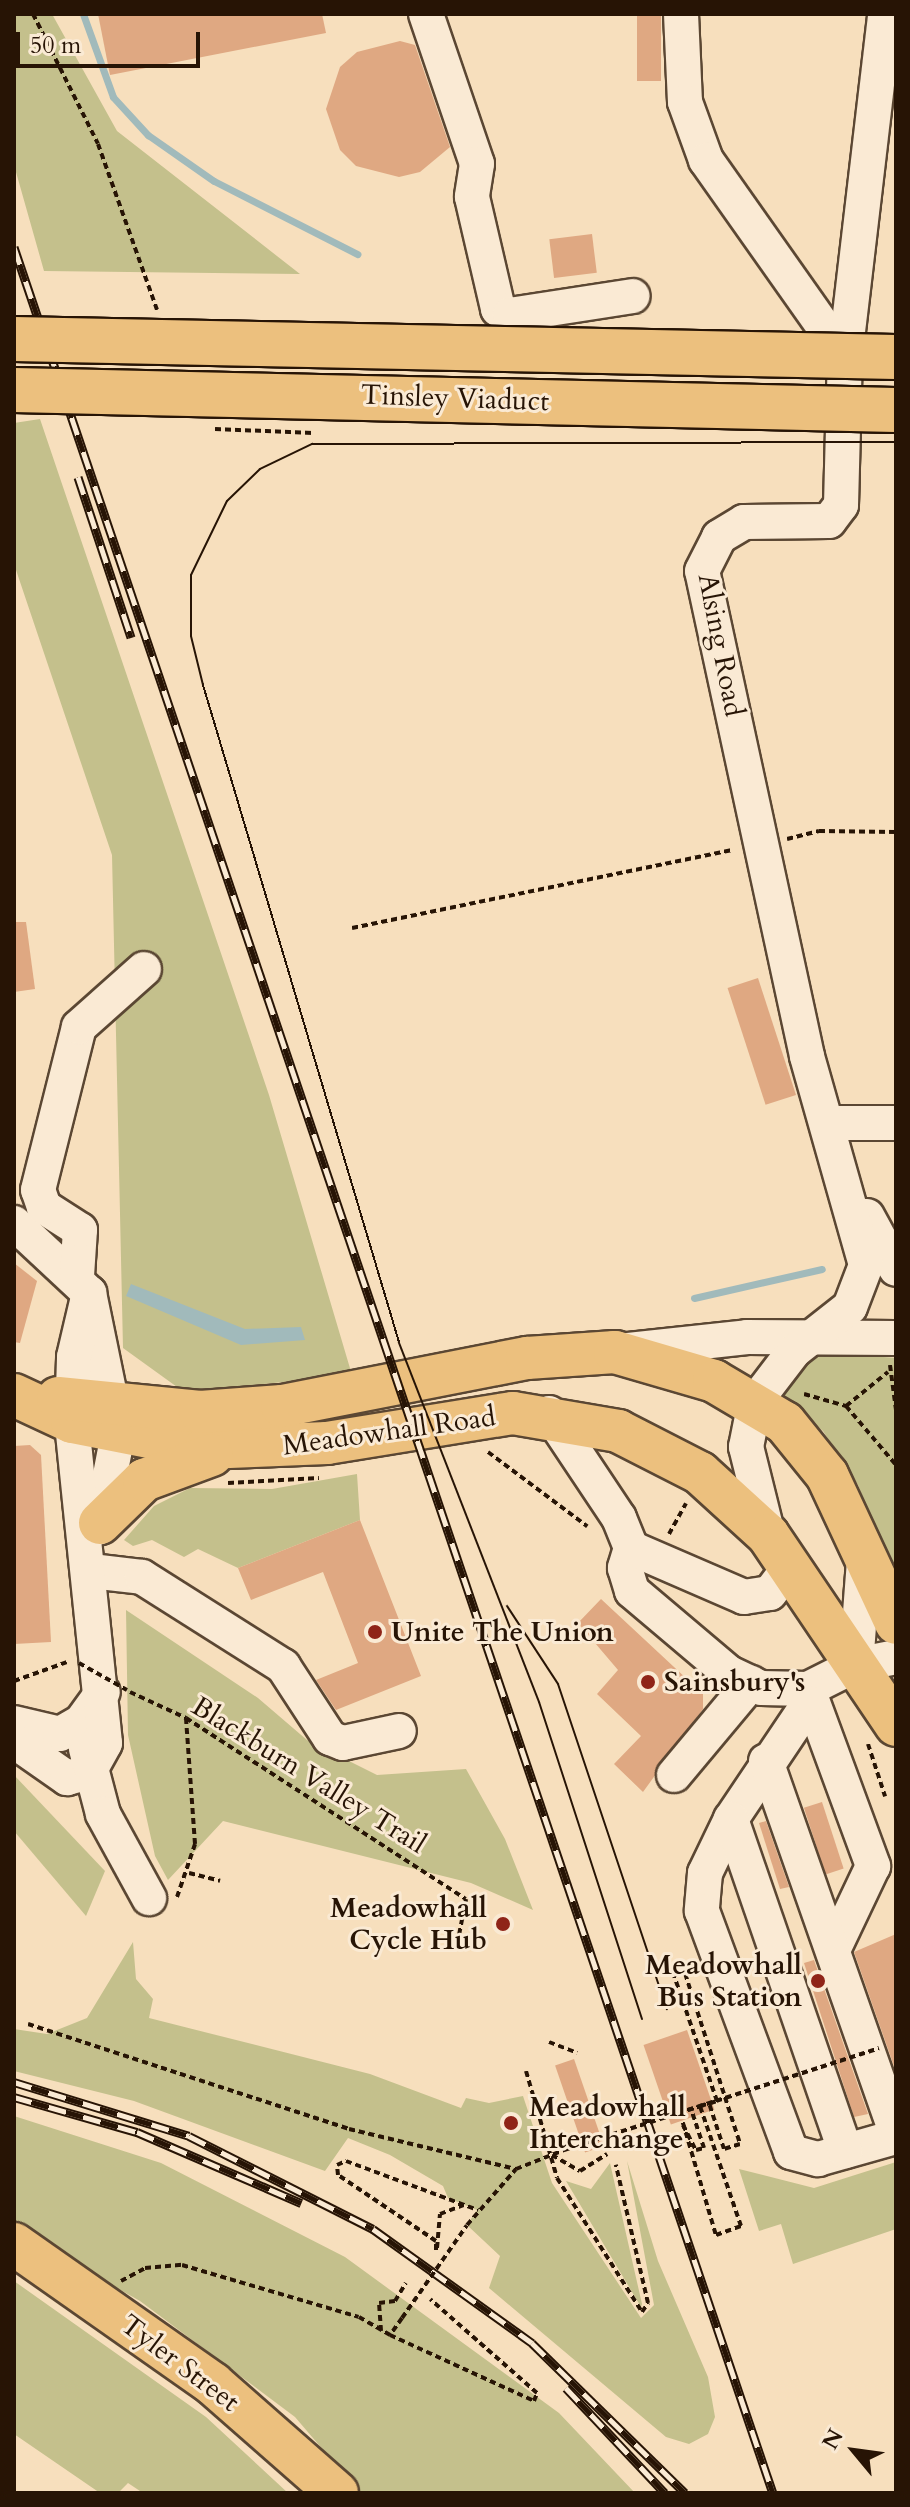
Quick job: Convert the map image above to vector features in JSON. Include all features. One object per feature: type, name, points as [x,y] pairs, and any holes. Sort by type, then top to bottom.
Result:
[{"type":"highway","points":[[14,326],[896,344]]},
{"type":"highway","name":"Tinsley Viaduct","points":[[14,339],[896,357]]},
{"type":"highway","name":"Tinsley Viaduct","points":[[14,378],[896,396]]},
{"type":"highway","name":"Tinsley Viaduct","points":[[14,390],[896,410]]},
{"type":"main road","name":"Meadowhall Road","points":[[93,1414],[200,1412],[282,1406],[463,1368],[615,1352],[762,1392],[807,1447],[863,1551],[896,1623]]},
{"type":"main road","name":"Meadowhall Road","points":[[21,1397],[93,1414],[229,1466],[451,1418],[549,1413],[650,1443],[700,1473],[779,1551],[896,1725]]},
{"type":"main road","points":[[100,1523],[144,1480],[229,1466]]},
{"type":"main road","name":"Tyler Street","points":[[14,2244],[213,2384],[337,2493]]},
{"type":"street","points":[[426,14],[477,164],[472,197],[498,309],[510,315],[633,296]]},
{"type":"street","points":[[681,14],[685,102],[706,160],[845,357]]},
{"type":"street","name":"Alsing Road","points":[[818,1335],[850,1307],[866,1265],[762,845],[702,571],[719,537],[744,522],[829,521],[841,505],[845,357],[885,14]]},
{"type":"street","points":[[91,1571],[100,1523],[80,1230],[44,1207],[41,1176],[79,1027],[144,969]]},
{"type":"street","points":[[829,1123],[896,1123]]},
{"type":"street","name":"Alsing Road","points":[[847,1180],[896,1269]]},
{"type":"street","points":[[14,1223],[83,1284]]},
{"type":"street","points":[[762,1392],[818,1335]]},
{"type":"street","name":"Meadowhall Road","points":[[615,1352],[818,1335],[892,1354]]},
{"type":"street","name":"Meadowhall Road","points":[[762,1392],[746,1447],[779,1551]]},
{"type":"street","points":[[549,1413],[629,1543],[744,1597],[770,1593],[779,1551]]},
{"type":"street","points":[[93,1414],[91,1571],[116,1689],[97,1757],[121,1855]]},
{"type":"street","points":[[629,1543],[625,1568],[632,1591],[751,1683],[809,1696]]},
{"type":"street","name":"Meadowhall Road","points":[[856,1665],[866,1609],[863,1551]]},
{"type":"street","points":[[91,1571],[142,1577],[283,1666],[330,1738],[343,1743],[399,1731]]},
{"type":"street","points":[[766,1761],[834,1948],[896,2135],[806,2160],[791,2152],[702,1911],[705,1873],[731,1819],[766,1761],[809,1696],[856,1665],[896,1657]]},
{"type":"street","points":[[674,1775],[751,1683]]},
{"type":"street","points":[[809,1696],[873,1866],[834,1948]]},
{"type":"street","points":[[23,1738],[60,1734],[97,1757]]},
{"type":"street","points":[[23,1738],[67,1778],[97,1757]]},
{"type":"street","points":[[23,1738],[157,1897]]},
{"type":"street","points":[[731,1819],[845,2151]]},
{"type":"path","points":[[352,928],[819,831],[896,832]]},
{"type":"path","points":[[846,1406],[892,1354]]},
{"type":"path","points":[[762,1392],[846,1406],[896,1465]]},
{"type":"path","points":[[478,1447],[603,1538],[629,1543],[667,1538],[700,1473]]},
{"type":"path","points":[[229,1466],[325,1476]]},
{"type":"path","name":"Blackburn Valley Trail","points":[[14,1681],[55,1660],[79,1663],[116,1689],[186,1718],[466,1899],[459,1935]]},
{"type":"path","points":[[157,1897],[178,1898],[189,1873],[196,1820],[186,1718]]},
{"type":"path","points":[[189,1873],[220,1881]]},
{"type":"path","points":[[668,2116],[709,2103],[717,2101],[671,1967],[682,1964],[740,2144],[724,2149],[709,2103]]},
{"type":"path","points":[[28,2024],[113,2058],[377,2137],[516,2169]]},
{"type":"path","points":[[549,2042],[577,2053]]},
{"type":"path","points":[[390,2335],[478,2210],[516,2169],[550,2154],[879,2048]]},
{"type":"path","points":[[526,2071],[557,2178],[642,2312],[648,2303],[616,2165]]},
{"type":"path","points":[[680,2113],[716,2235],[741,2226],[700,2106]]},
{"type":"path","points":[[683,2125],[696,2150],[704,2148],[691,2109]]},
{"type":"path","points":[[550,2154],[580,2171],[607,2154]]},
{"type":"path","points":[[463,2205],[440,2214],[436,2250],[436,2241],[338,2175],[337,2165],[346,2161],[478,2210]]},
{"type":"path","points":[[129,2275],[182,2265],[350,2314],[534,2401],[537,2393],[430,2299]]},
{"type":"path","points":[[381,2331],[379,2303],[395,2301],[406,2283]]},
{"type":"shaded area","points":[[14,14],[52,14],[117,131],[300,274],[44,271],[14,165]]},
{"type":"shaded area","points":[[40,419],[269,1095],[352,1375],[184,1392],[123,1348],[112,855],[14,564],[14,423]]},
{"type":"shaded area","points":[[823,1352],[896,1358],[896,1580],[858,1485],[823,1431],[777,1392]]},
{"type":"shaded area","points":[[357,1474],[360,1520],[238,1568],[198,1549],[184,1557],[152,1540],[133,1546],[124,1540],[154,1506],[190,1488],[272,1489]]},
{"type":"shaded area","points":[[126,1610],[258,1698],[307,1740],[377,1775],[466,1769],[505,1839],[533,1910],[471,1883],[223,1821],[168,1880],[155,1856],[128,1735]]},
{"type":"shaded area","points":[[14,1775],[105,1871],[86,1916],[14,1831]]},
{"type":"shaded area","points":[[133,1942],[136,1979],[153,1999],[149,2018],[370,2074],[461,2108],[466,2098],[489,2103],[523,2096],[552,2183],[641,2318],[654,2305],[627,2161],[658,2261],[708,2377],[715,2417],[708,2434],[689,2444],[666,2437],[489,2288],[500,2256],[467,2225],[477,2210],[448,2198],[443,2186],[390,2155],[348,2138],[325,2171],[134,2101],[14,2071],[14,2029],[47,2034],[87,2018]]},
{"type":"shaded area","points":[[14,2116],[161,2163],[345,2257],[559,2413],[635,2493],[360,2493],[295,2417],[140,2301],[14,2230]]},
{"type":"shaded area","points":[[896,2162],[896,2229],[793,2264],[781,2224],[759,2231],[739,2169],[814,2188]]},
{"type":"shaded area","points":[[610,2163],[641,2307],[566,2181],[591,2189]]},
{"type":"shaded area","points":[[14,2281],[206,2417],[288,2493],[143,2493],[128,2483],[118,2493],[100,2493],[14,2434]]},
{"type":"water","points":[[131,1284],[245,1329],[301,1327],[305,1340],[241,1345],[126,1296]]},
{"type":"building","points":[[98,14],[322,14],[326,33],[110,75]]},
{"type":"building","points":[[637,14],[661,14],[661,81],[637,81]]},
{"type":"building","points":[[400,41],[415,45],[450,147],[420,172],[399,177],[356,166],[340,150],[326,109],[340,67],[357,52]]},
{"type":"building","points":[[592,234],[597,273],[554,278],[549,239]]},
{"type":"building","points":[[14,922],[26,922],[35,989],[14,992]]},
{"type":"building","points":[[758,978],[796,1095],[766,1105],[728,988]]},
{"type":"building","points":[[14,1263],[37,1281],[20,1343],[14,1342]]},
{"type":"building","points":[[30,1445],[41,1455],[51,1642],[14,1644],[14,1446]]},
{"type":"building","name":"Unite The Union","points":[[360,1520],[421,1676],[336,1710],[316,1680],[358,1663],[323,1572],[251,1600],[238,1568]]},
{"type":"building","name":"Sainsbury's","points":[[601,1599],[703,1694],[703,1709],[643,1792],[614,1764],[641,1736],[597,1694],[618,1670],[578,1623]]},
{"type":"building","name":"Meadowhall Bus Station","points":[[822,1802],[844,1869],[826,1874],[804,1808]]},
{"type":"building","points":[[766,1821],[789,1887],[780,1889],[759,1823]]},
{"type":"building","name":"Meadowhall Bus Station","points":[[896,1934],[896,2072],[854,1952]]},
{"type":"building","points":[[814,1960],[868,2114],[854,2117],[804,1963]]},
{"type":"building","name":"Meadowhall Interchange","points":[[687,2030],[714,2109],[671,2124],[644,2045]]},
{"type":"building","points":[[574,2059],[604,2146],[585,2152],[555,2066]]},
{"type":"waterway","points":[[83,14],[113,97],[148,135],[214,181],[357,254]]},
{"type":"waterway","points":[[694,1298],[822,1269]]},
{"type":"tram line","points":[[642,2019],[539,1702],[399,1342],[203,685],[191,636],[191,575],[227,501],[260,469],[312,444],[896,442]]},
{"type":"tram line","points":[[507,1606],[558,1684],[667,2009]]},
{"type":"railway","points":[[14,247],[773,2493]]},
{"type":"railway","points":[[78,477],[131,637]]},
{"type":"railway","points":[[14,2082],[189,2136],[373,2229],[532,2343],[685,2493]]},
{"type":"railway","points":[[14,2097],[137,2132],[301,2203]]},
{"type":"railway","points":[[566,2388],[665,2493]]},
{"type":"place","name":"Unite The Union","points":[[375,1632]]},
{"type":"place","name":"Sainsbury's","points":[[648,1682]]},
{"type":"place","name":"Meadowhall Cycle Hub","points":[[503,1924]]},
{"type":"place","name":"Meadowhall Bus Station","points":[[818,1981]]},
{"type":"place","name":"Meadowhall Interchange","points":[[511,2123]]}]
